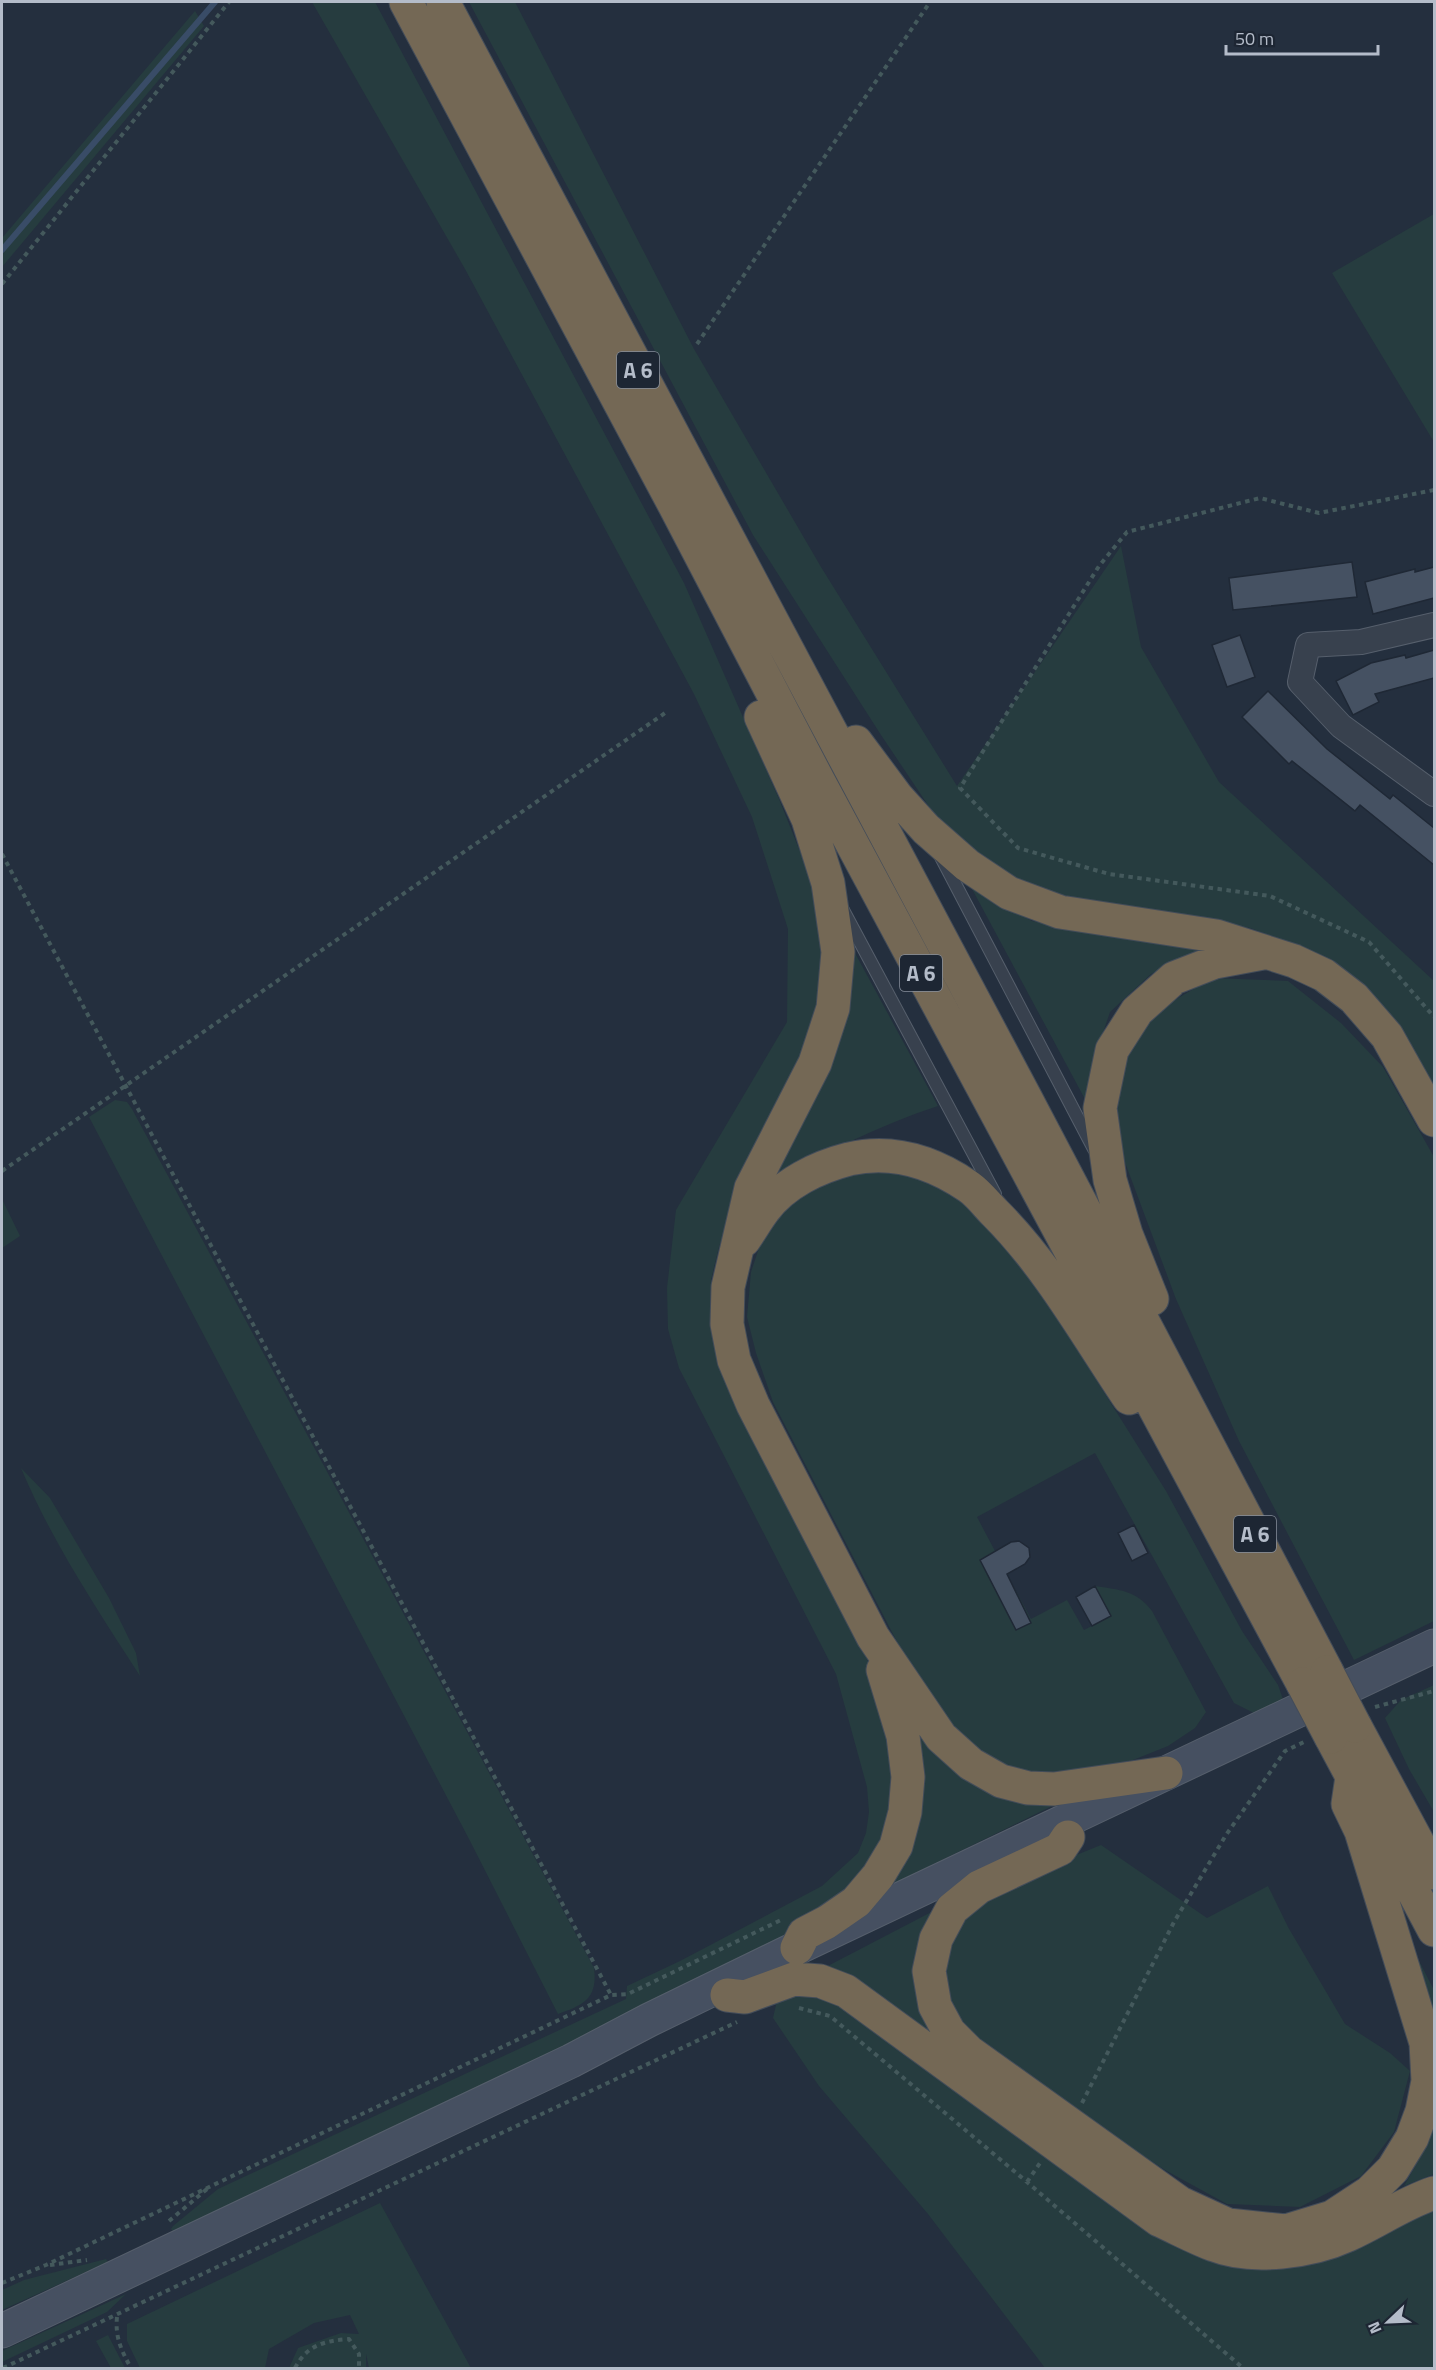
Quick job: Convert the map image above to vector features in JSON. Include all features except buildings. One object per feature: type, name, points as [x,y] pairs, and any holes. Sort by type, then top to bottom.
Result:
[{"type":"highway","name":"A 6","points":[[406,2],[675,506],[819,782],[1173,1438],[1343,1727],[1434,1873]]},
{"type":"highway","name":"A 6","points":[[443,2],[1182,1396],[1315,1678]]},
{"type":"highway","points":[[675,506],[687,570],[740,672],[808,819],[828,883],[838,952],[833,1008],[815,1063],[751,1188],[728,1287],[727,1324],[734,1360],[753,1405],[873,1637],[941,1737],[970,1764],[1001,1781],[1028,1788],[1054,1789],[1166,1773]]},
{"type":"highway","points":[[786,646],[839,716],[865,757],[897,797],[926,829],[967,866],[1010,893],[1060,912],[1216,936],[1294,961],[1324,975],[1354,998],[1387,1036],[1434,1120]]},
{"type":"highway","points":[[1182,1396],[1181,1358],[1155,1306],[1126,1234],[1110,1180],[1100,1108],[1112,1050],[1137,1011],[1174,978],[1215,962],[1265,953]]},
{"type":"highway","points":[[734,1257],[765,1208],[797,1180],[829,1164],[864,1156],[901,1156],[936,1167],[971,1189],[1016,1234],[1131,1400],[1173,1438]]},
{"type":"highway","points":[[797,1948],[804,1934],[827,1922],[856,1902],[878,1876],[896,1846],[905,1812],[908,1777],[903,1736],[873,1637]]},
{"type":"highway","name":"A 6","points":[[1343,1727],[1352,1777],[1434,1930]]},
{"type":"highway","points":[[1068,1837],[1060,1849],[979,1887],[952,1909],[936,1938],[929,1971],[935,2006],[949,2032],[969,2052],[1180,2203],[1228,2225],[1286,2231],[1332,2217],[1370,2192],[1393,2169],[1415,2129],[1422,2111],[1428,2081],[1426,2043],[1360,1831],[1348,1804],[1352,1777]]},
{"type":"highway","points":[[735,2007],[745,1997],[794,1979],[820,1981],[846,1991],[1160,2220],[1215,2246],[1261,2253],[1308,2250],[1347,2236],[1417,2199],[1434,2193]]},
{"type":"main road","points":[[2,2331],[571,2061],[797,1948],[1434,1646]]},
{"type":"main road","points":[[571,2061],[655,2029],[735,2007],[1054,1838],[1068,1837],[1434,1664]]},
{"type":"street","points":[[1434,626],[1361,642],[1308,645],[1300,682],[1341,726],[1434,794]]},
{"type":"lane","points":[[926,829],[1110,1180]]},
{"type":"lane","points":[[828,883],[1016,1234]]},
{"type":"path","points":[[2,284],[229,2]]},
{"type":"path","points":[[697,344],[930,2]]},
{"type":"path","points":[[1434,490],[1319,513],[1260,498],[1127,531],[1099,566],[960,788],[1018,848],[1109,874],[1270,896],[1369,942],[1434,1017]]},
{"type":"path","points":[[2,1171],[124,1084],[668,711]]},
{"type":"path","points":[[2,854],[611,1995]]},
{"type":"path","points":[[1080,2106],[1174,1922],[1226,1835],[1285,1751],[1343,1727],[1382,1704],[1417,1698],[1434,1691]]},
{"type":"path","points":[[2,2283],[46,2265],[611,1995],[627,1994],[792,1915]]},
{"type":"path","points":[[3,2368],[117,2316],[735,2007]]},
{"type":"path","points":[[797,2007],[830,2016],[1243,2368]]},
{"type":"path","points":[[1027,2182],[1041,2162]]},
{"type":"path","points":[[168,2222],[214,2184]]},
{"type":"path","points":[[117,2316],[118,2344],[131,2368]]},
{"type":"path","points":[[295,2368],[302,2355],[328,2340],[349,2339],[359,2354],[359,2368]]},
{"type":"path","points":[[1232,2368],[1235,2362]]},
{"type":"green space","points":[[312,2],[375,2],[684,583],[779,799],[815,889],[827,947],[816,1033],[733,1206],[711,1280],[710,1314],[719,1356],[858,1638],[879,1687],[900,1760],[889,1841],[823,1919],[639,2010],[174,2232],[171,2229],[173,2226],[218,2189],[626,1999],[627,1986],[680,1961],[822,1886],[858,1853],[866,1833],[869,1812],[867,1787],[836,1674],[679,1368],[668,1329],[667,1288],[676,1210],[787,1022],[788,929],[752,817],[694,694],[465,269]]},
{"type":"green space","points":[[469,2],[515,2],[694,349],[821,567],[957,786],[1121,546],[1141,647],[1219,782],[1434,981],[1434,1094],[1355,980],[1311,951],[1250,928],[1091,906],[1008,878],[944,829],[753,535]]},
{"type":"green space","points":[[195,11],[204,26],[2,267],[2,238]]},
{"type":"green space","points":[[1434,214],[1434,442],[1332,273]]},
{"type":"green space","points":[[971,887],[1032,921],[1110,935],[1205,946],[1151,974],[1110,1012],[1094,1059],[1086,1101]]},
{"type":"green space","points":[[849,942],[938,1106],[893,1122],[850,1142],[766,1186]]},
{"type":"green space","points":[[1212,978],[1288,981],[1341,1023],[1383,1067],[1434,1157],[1434,1621],[1354,1660],[1239,1441],[1176,1299],[1123,1157],[1114,1101],[1128,1051],[1158,1010]]},
{"type":"green space","points":[[115,1100],[127,1102],[132,1109],[594,1968],[594,1987],[591,1994],[581,2004],[558,2014],[469,1839],[89,1117]]},
{"type":"green space","points":[[877,1170],[925,1176],[966,1201],[1031,1276],[1166,1491],[1242,1631],[1278,1685],[1284,1702],[1256,1714],[1234,1703],[1095,1453],[977,1517],[1031,1619],[1067,1600],[1084,1630],[1111,1616],[1095,1586],[1127,1592],[1146,1604],[1152,1611],[1206,1712],[1195,1728],[1168,1746],[1133,1760],[1046,1777],[981,1759],[951,1731],[908,1663],[773,1402],[756,1353],[747,1317],[751,1272],[760,1245],[785,1208],[810,1189],[849,1175]]},
{"type":"green space","points":[[2,1199],[20,1236],[2,1248]]},
{"type":"green space","points":[[21,1468],[50,1498],[109,1598],[136,1653],[140,1676],[61,1549]]},
{"type":"green space","points":[[1434,1685],[1434,1812],[1409,1769],[1385,1718],[1401,1700]]},
{"type":"green space","points":[[909,1723],[1054,1805],[895,1883],[891,1882]]},
{"type":"green space","points":[[1101,1845],[1207,1918],[1268,1886],[1288,1927],[1345,2024],[1390,2053],[1410,2071],[1394,2132],[1361,2176],[1300,2207],[1227,2204],[1165,2170],[1051,2096],[969,2036],[952,2016],[942,1968],[947,1947],[970,1905],[1037,1871]]},
{"type":"green space","points":[[941,1907],[942,2046],[822,1969]]},
{"type":"green space","points":[[1416,1955],[1434,1990],[1434,2031]]},
{"type":"green space","points":[[779,1992],[823,1994],[1155,2230],[1434,2207],[1434,2368],[1045,2368],[928,2214],[819,2086],[773,2018]]},
{"type":"green space","points":[[1434,2123],[1434,2174],[1404,2186],[1426,2147]]},
{"type":"green space","points":[[380,2203],[471,2368],[369,2368],[366,2354],[366,2368],[289,2368],[298,2348],[341,2333],[359,2334],[350,2315],[314,2323],[269,2349],[265,2368],[140,2368],[127,2341],[127,2324]]},
{"type":"green space","points":[[106,2259],[108,2262],[2,2310],[2,2290],[24,2280]]},
{"type":"green space","points":[[126,2294],[107,2312],[2,2362],[2,2351]]},
{"type":"green space","points":[[108,2335],[125,2368],[111,2368],[96,2341]]},
{"type":"waterway","points":[[2,250],[215,2]]}]
